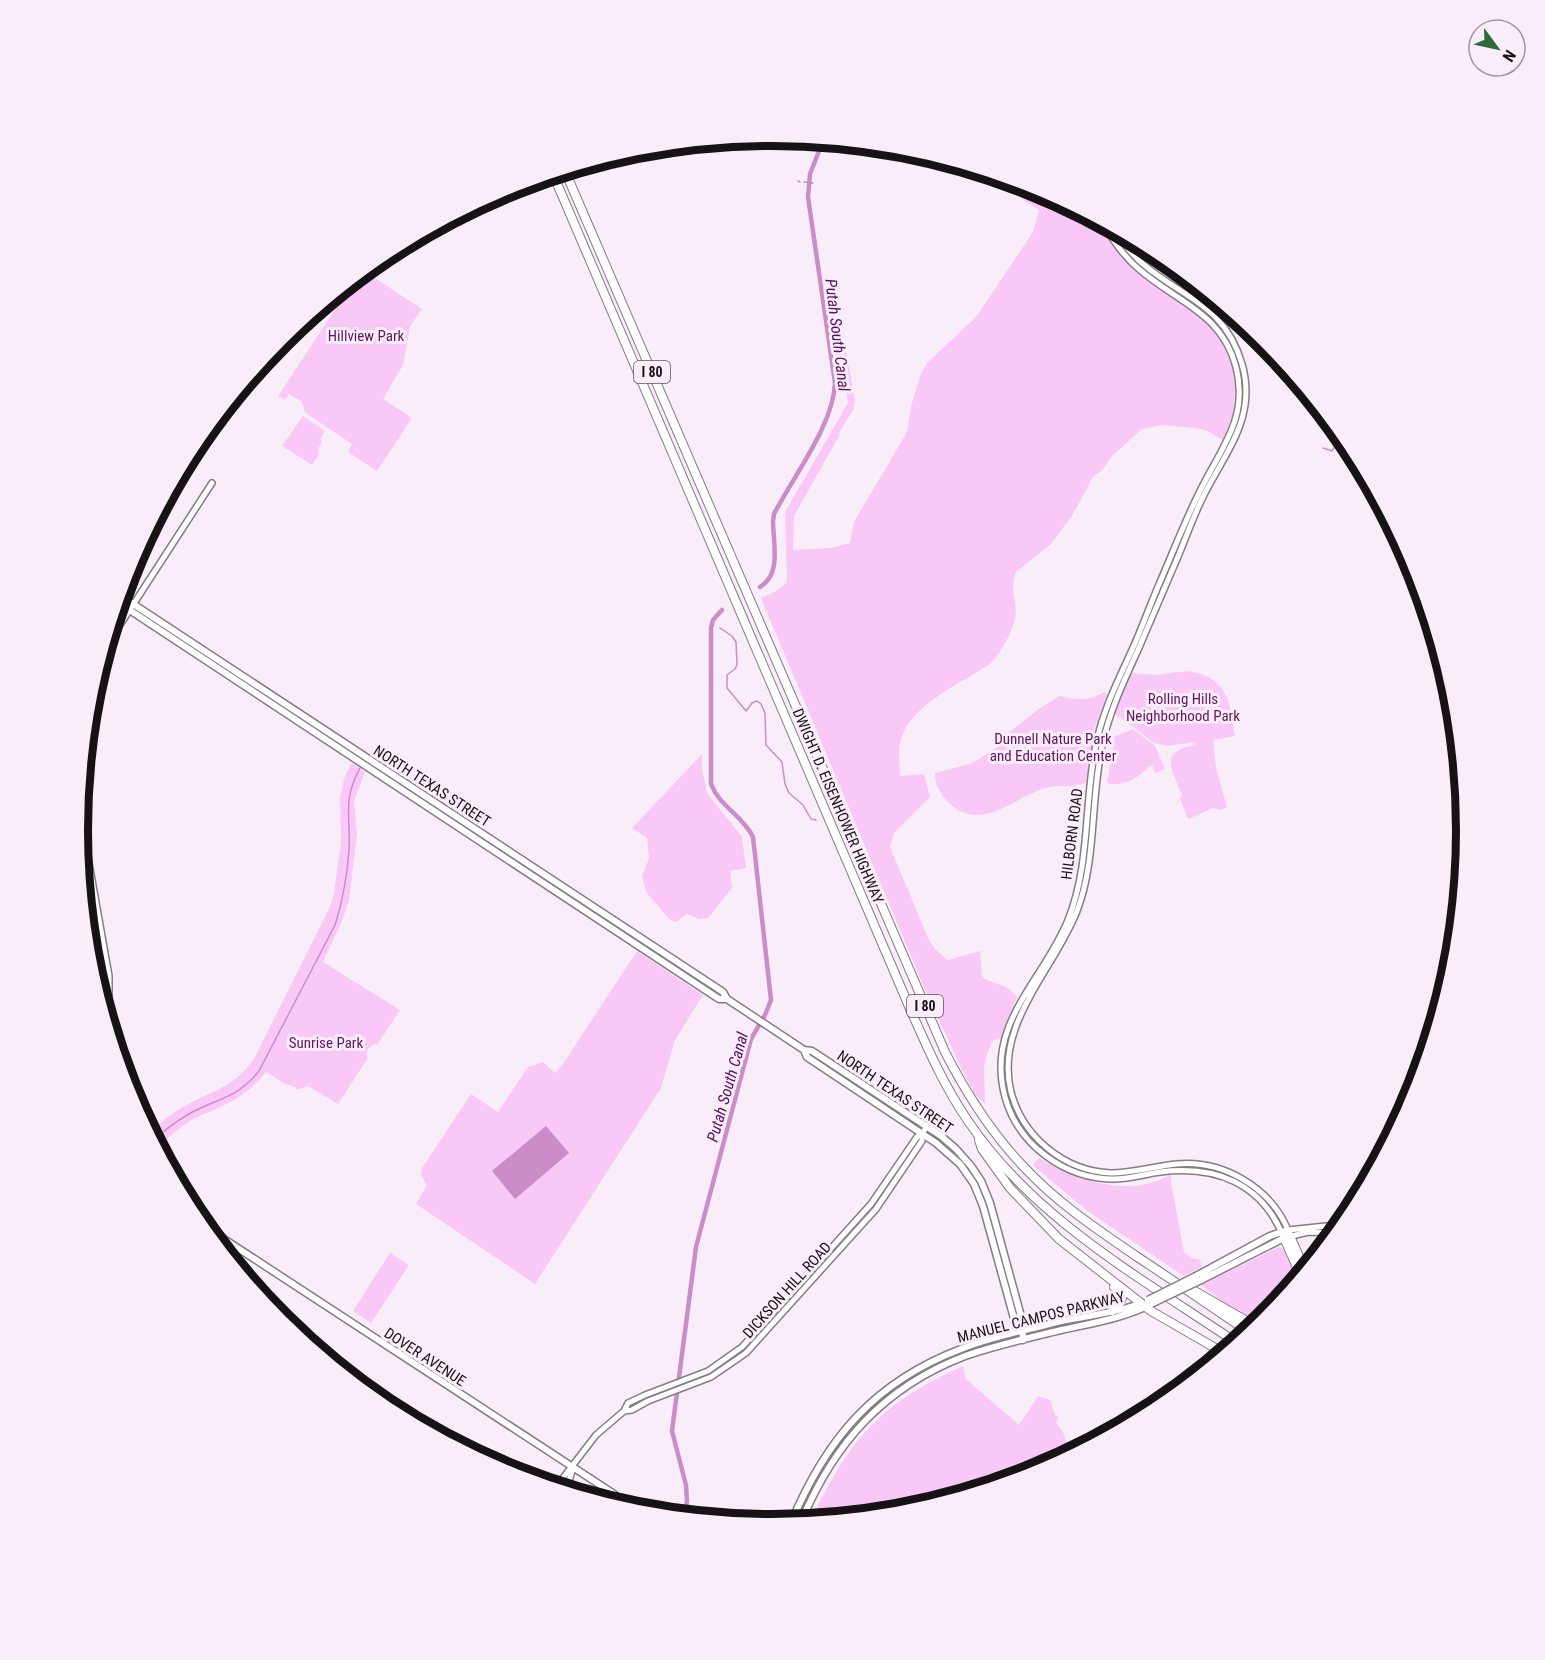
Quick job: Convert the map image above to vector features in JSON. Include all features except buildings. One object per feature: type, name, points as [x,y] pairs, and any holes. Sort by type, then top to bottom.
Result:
[{"type":"highway","name":"DWIGHT D. EISENHOWER HIGHWAY","points":[[568,177],[940,1041],[960,1080],[988,1124],[1036,1180],[1076,1215],[1241,1327]]},
{"type":"highway","name":"DWIGHT D. EISENHOWER HIGHWAY","points":[[556,181],[911,1011],[956,1102],[975,1131],[1011,1175],[1060,1220],[1230,1338]]},
{"type":"highway","points":[[975,1131],[982,1149],[1022,1202],[1059,1239],[1179,1329],[1217,1349]]},
{"type":"highway","points":[[1286,1234],[1301,1263]]},
{"type":"highway","points":[[1286,1234],[1298,1267]]},
{"type":"highway","points":[[1076,1252],[1121,1293],[1122,1301],[1112,1311]]},
{"type":"highway","points":[[1174,1281],[1204,1295],[1248,1321]]},
{"type":"main road","name":"NORTH TEXAS STREET","points":[[128,603],[131,607]]},
{"type":"main road","name":"NORTH TEXAS STREET","points":[[127,606],[723,992],[727,999],[760,1022],[804,1050],[812,1051],[946,1140],[977,1174],[985,1189],[1022,1320],[1023,1340]]},
{"type":"main road","name":"NORTH TEXAS STREET","points":[[804,1050],[807,1057],[951,1154],[974,1184],[984,1206],[1015,1322],[1022,1331]]},
{"type":"main road","name":"MANUEL CAMPOS PARKWAY","points":[[805,1513],[816,1486],[854,1431],[882,1404],[911,1383],[937,1368],[981,1351],[1120,1316],[1286,1234]]},
{"type":"main road","name":"DOVER AVENUE","points":[[226,1240],[616,1496]]},
{"type":"main road","name":"MANUEL CAMPOS PARKWAY","points":[[795,1513],[824,1456],[853,1420],[877,1397],[906,1376],[946,1354],[979,1342],[1147,1303]]},
{"type":"street","name":"HILBORN ROAD","points":[[1112,237],[1121,251],[1141,271],[1195,308],[1215,326],[1232,356],[1238,377],[1239,398],[1229,440],[1199,493],[1102,720],[1092,767],[1084,853],[1076,896],[1064,928],[1011,1020],[1001,1055],[1002,1083],[1008,1105],[1019,1128],[1043,1154],[1067,1169],[1084,1175],[1111,1179],[1179,1170],[1221,1176],[1239,1184],[1260,1199],[1286,1234]]},
{"type":"street","name":"HILBORN ROAD","points":[[1124,244],[1145,266],[1200,303],[1220,322],[1233,340],[1243,369],[1245,402],[1237,435],[1204,495],[1114,703],[1099,761],[1089,862],[1082,898],[1069,930],[1017,1023],[1008,1056],[1009,1083],[1014,1102],[1025,1124],[1039,1141],[1063,1159],[1087,1169],[1112,1173],[1178,1164],[1203,1165],[1225,1171],[1264,1194],[1281,1214],[1286,1234]]},
{"type":"street","points":[[120,628],[212,483]]},
{"type":"street","points":[[124,613],[131,607]]},
{"type":"street","points":[[90,866],[109,976],[109,996]]},
{"type":"street","name":"DICKSON HILL ROAD","points":[[560,1480],[573,1467],[596,1435],[624,1411],[628,1403],[714,1368],[742,1347],[871,1204],[917,1137],[927,1127]]},
{"type":"street","name":"DICKSON HILL ROAD","points":[[624,1411],[632,1410],[699,1383],[723,1371],[755,1344],[876,1209],[922,1141],[922,1133]]},
{"type":"street","points":[[1286,1234],[1329,1226]]},
{"type":"street","points":[[1286,1234],[1325,1233]]},
{"type":"street","name":"DICKSON HILL ROAD","points":[[568,1483],[573,1467]]},
{"type":"green space","points":[[1001,185],[1034,198],[1108,235],[1119,252],[1141,275],[1196,311],[1219,336],[1233,369],[1235,389],[1233,414],[1223,440],[1205,430],[1162,425],[1142,429],[1112,456],[1103,469],[1093,477],[1072,516],[1051,544],[1016,572],[1013,584],[1015,619],[998,655],[990,664],[924,707],[905,730],[900,743],[900,776],[924,774],[930,797],[894,833],[890,847],[929,940],[935,949],[948,960],[980,951],[982,978],[1006,987],[1017,997],[1001,1039],[993,1040],[986,1057],[985,1104],[975,1094],[961,1068],[924,987],[761,598],[776,591],[787,582],[785,512],[848,403],[837,318],[840,318],[855,400],[853,410],[794,516],[793,550],[831,548],[850,543],[854,522],[907,432],[911,406],[927,363],[976,317],[1033,232],[1039,210]]},
{"type":"green space","name":"Hillview Park","points":[[371,276],[422,309],[410,326],[403,365],[383,399],[412,418],[377,471],[348,452],[352,444],[305,412],[302,402],[289,394],[285,400],[278,396],[342,299]]},
{"type":"green space","points":[[303,416],[325,431],[320,439],[322,442],[318,449],[319,454],[312,465],[282,446]]},
{"type":"green space","name":"Rolling Hills Neighborhood Park","points":[[1187,671],[1201,674],[1219,685],[1228,702],[1235,736],[1213,740],[1216,768],[1227,807],[1221,810],[1213,808],[1188,819],[1180,799],[1182,795],[1171,763],[1176,752],[1195,745],[1195,742],[1167,746],[1153,742],[1114,713],[1132,673],[1156,675]]},
{"type":"green space","name":"Dunnell Nature Park and Education Center","points":[[1105,692],[1107,694],[1092,735],[1094,741],[1086,783],[1045,788],[996,811],[972,815],[960,811],[940,792],[935,773],[973,763],[1005,742],[1003,737],[1040,708],[1060,696],[1083,699]]},
{"type":"green space","points":[[1133,729],[1155,746],[1165,769],[1155,773],[1152,765],[1129,781],[1120,784],[1107,783],[1115,736]]},
{"type":"green space","points":[[702,754],[707,793],[742,837],[746,868],[730,871],[732,888],[708,918],[699,919],[687,914],[676,922],[669,919],[646,892],[642,876],[649,858],[647,838],[632,828]]},
{"type":"green space","name":"Sunrise Park","points":[[352,763],[365,772],[354,801],[357,834],[349,900],[323,962],[400,1010],[377,1045],[374,1044],[368,1050],[368,1058],[338,1104],[308,1086],[297,1090],[266,1072],[244,1093],[189,1122],[164,1142],[156,1127],[178,1110],[236,1079],[249,1066],[330,907],[341,842],[340,797],[345,776]]},
{"type":"green space","points":[[637,951],[703,995],[675,1040],[661,1088],[535,1284],[416,1204],[427,1185],[421,1175],[422,1168],[471,1094],[498,1112],[528,1067],[543,1062],[555,1073],[561,1067]]},
{"type":"green space","points":[[1039,1158],[1070,1174],[1104,1184],[1139,1185],[1171,1174],[1184,1252],[1191,1258],[1200,1260],[1202,1267],[1184,1276],[1086,1210],[1033,1165]]},
{"type":"green space","points":[[1279,1247],[1284,1249],[1295,1271],[1251,1319],[1201,1285]]},
{"type":"green space","points":[[390,1253],[409,1265],[371,1323],[353,1311]]},
{"type":"green space","points":[[963,1366],[966,1379],[1019,1425],[1038,1396],[1050,1400],[1055,1415],[1059,1417],[1056,1423],[1063,1432],[1068,1446],[992,1478],[950,1491],[906,1501],[815,1513],[839,1468],[870,1427],[910,1394]]},
{"type":"shaded area","points":[[546,1126],[569,1153],[515,1199],[492,1171]]},
{"type":"waterway","name":"Putah South Canal","points":[[760,587],[767,581],[774,566],[774,514],[820,433],[833,399],[835,383],[808,197],[810,174],[820,147]]},
{"type":"waterway","name":"Putah South Canal","points":[[804,182],[813,183]]},
{"type":"waterway","points":[[1323,448],[1332,451],[1335,442]]},
{"type":"waterway","name":"Putah South Canal","points":[[686,1508],[686,1485],[672,1431],[696,1247],[751,1039],[771,1000],[753,837],[720,799],[711,784],[711,628],[713,620],[722,610]]},
{"type":"waterway","points":[[720,628],[732,636],[736,642],[737,665],[727,675],[727,688],[746,711],[752,703],[757,701],[761,704],[765,713],[766,745],[782,762],[785,784],[789,793],[803,805],[811,819],[816,820]]},
{"type":"waterway","points":[[160,1135],[198,1109],[241,1089],[259,1071],[335,925],[346,879],[349,800],[360,768]]}]
